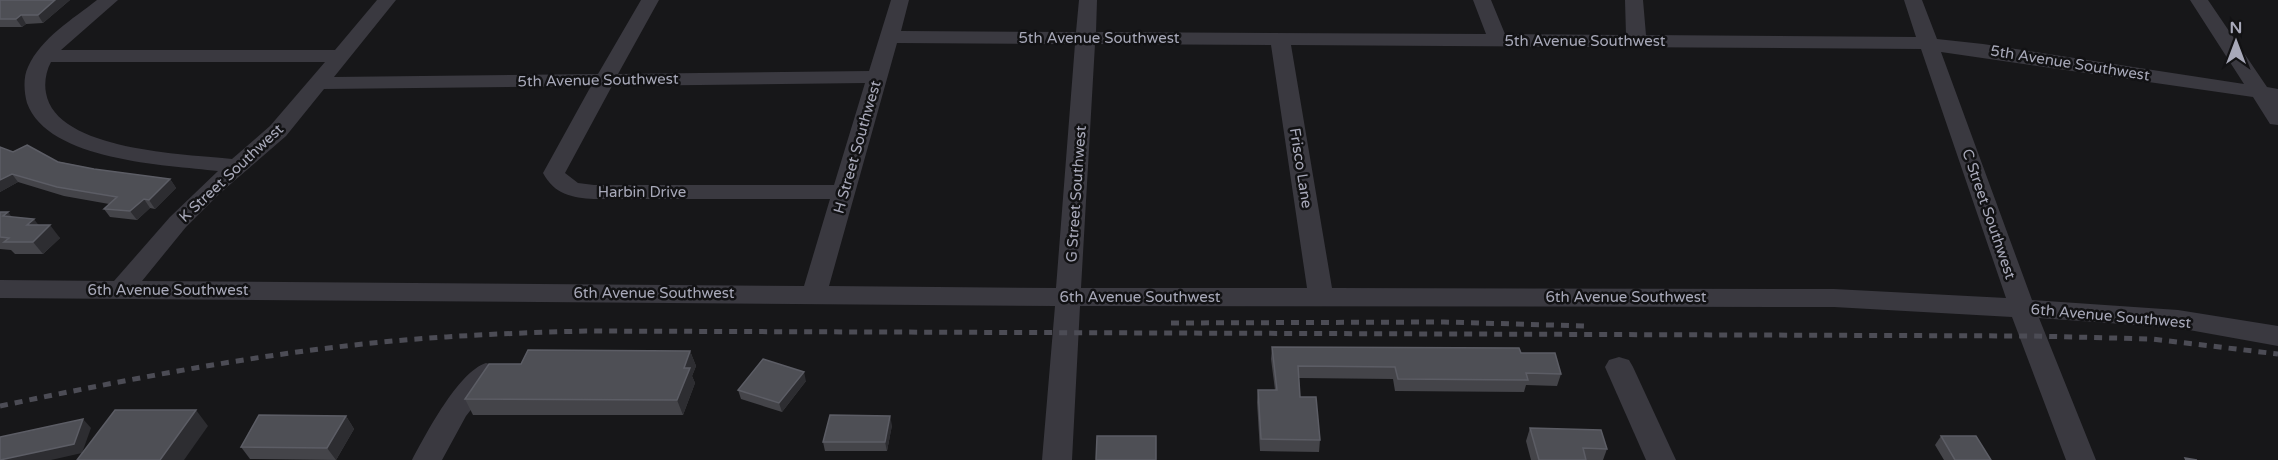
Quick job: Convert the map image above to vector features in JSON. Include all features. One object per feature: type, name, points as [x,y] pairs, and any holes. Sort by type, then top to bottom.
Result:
[{"type":"street","points":[[109,0],[54,45],[38,67],[33,94],[42,111],[57,128],[90,142],[128,151],[236,166]]},
{"type":"street","points":[[46,56],[340,56],[387,0]]},
{"type":"street","points":[[604,80],[650,0]]},
{"type":"street","name":"H Street Southwest","points":[[814,294],[900,0]]},
{"type":"street","name":"G Street Southwest","points":[[1057,460],[1088,0]]},
{"type":"street","points":[[1482,0],[1498,40]]},
{"type":"street","points":[[1634,0],[1636,41]]},
{"type":"street","name":"C Street Southwest","points":[[1913,0],[2038,352],[2081,460]]},
{"type":"street","points":[[2199,0],[2269,94],[2278,118]]},
{"type":"street","name":"5th Avenue Southwest","points":[[889,37],[1870,40],[1983,50],[2269,94]]},
{"type":"street","name":"Frisco Lane","points":[[1280,39],[1322,297]]},
{"type":"street","name":"K Street Southwest","points":[[121,290],[178,222],[236,166],[248,159],[278,131],[340,56]]},
{"type":"street","name":"5th Avenue Southwest","points":[[318,83],[877,77]]},
{"type":"street","name":"Harbin Drive","points":[[604,80],[554,173],[557,181],[565,187],[594,192],[844,192]]},
{"type":"street","name":"6th Avenue Southwest","points":[[0,289],[1069,297],[1834,298],[2112,313],[2178,320],[2278,336]]},
{"type":"street","points":[[1620,367],[1661,460]]},
{"type":"street","points":[[427,460],[456,408],[486,373]]},
{"type":"building","points":[[0,0],[55,0],[38,15],[0,19]]},
{"type":"building","points":[[27,145],[58,162],[170,179],[149,200],[144,199],[130,211],[104,209],[117,197],[57,187],[12,174],[0,180],[0,147],[13,152]]},
{"type":"building","points":[[0,212],[8,212],[3,216],[34,219],[27,225],[50,225],[33,242],[4,242],[9,238],[0,237]]},
{"type":"building","points":[[1272,347],[1519,348],[1521,353],[1555,353],[1561,374],[1526,373],[1528,380],[1398,379],[1395,367],[1298,366],[1300,397],[1316,397],[1320,440],[1261,439],[1258,390],[1277,390]]},
{"type":"building","points":[[528,350],[690,351],[684,368],[690,368],[677,400],[465,399],[489,364],[521,364]]},
{"type":"building","points":[[763,359],[804,372],[779,403],[738,390]]},
{"type":"building","points":[[115,410],[196,410],[160,460],[77,460]]},
{"type":"building","points":[[259,415],[346,416],[327,448],[241,447]]},
{"type":"building","points":[[830,415],[890,416],[885,442],[823,442]]},
{"type":"building","points":[[83,419],[74,444],[0,460],[0,437]]},
{"type":"building","points":[[1530,428],[1601,430],[1607,449],[1583,448],[1586,460],[1539,460]]},
{"type":"building","points":[[1097,436],[1156,436],[1156,460],[1096,460]]},
{"type":"building","points":[[1941,436],[1976,436],[1991,460],[1955,460]]},
{"type":"railway","points":[[1171,323],[1444,322],[1585,326]]},
{"type":"railway","points":[[0,406],[181,370],[317,349],[447,337],[586,331],[2033,336],[2152,339],[2278,354]]}]
